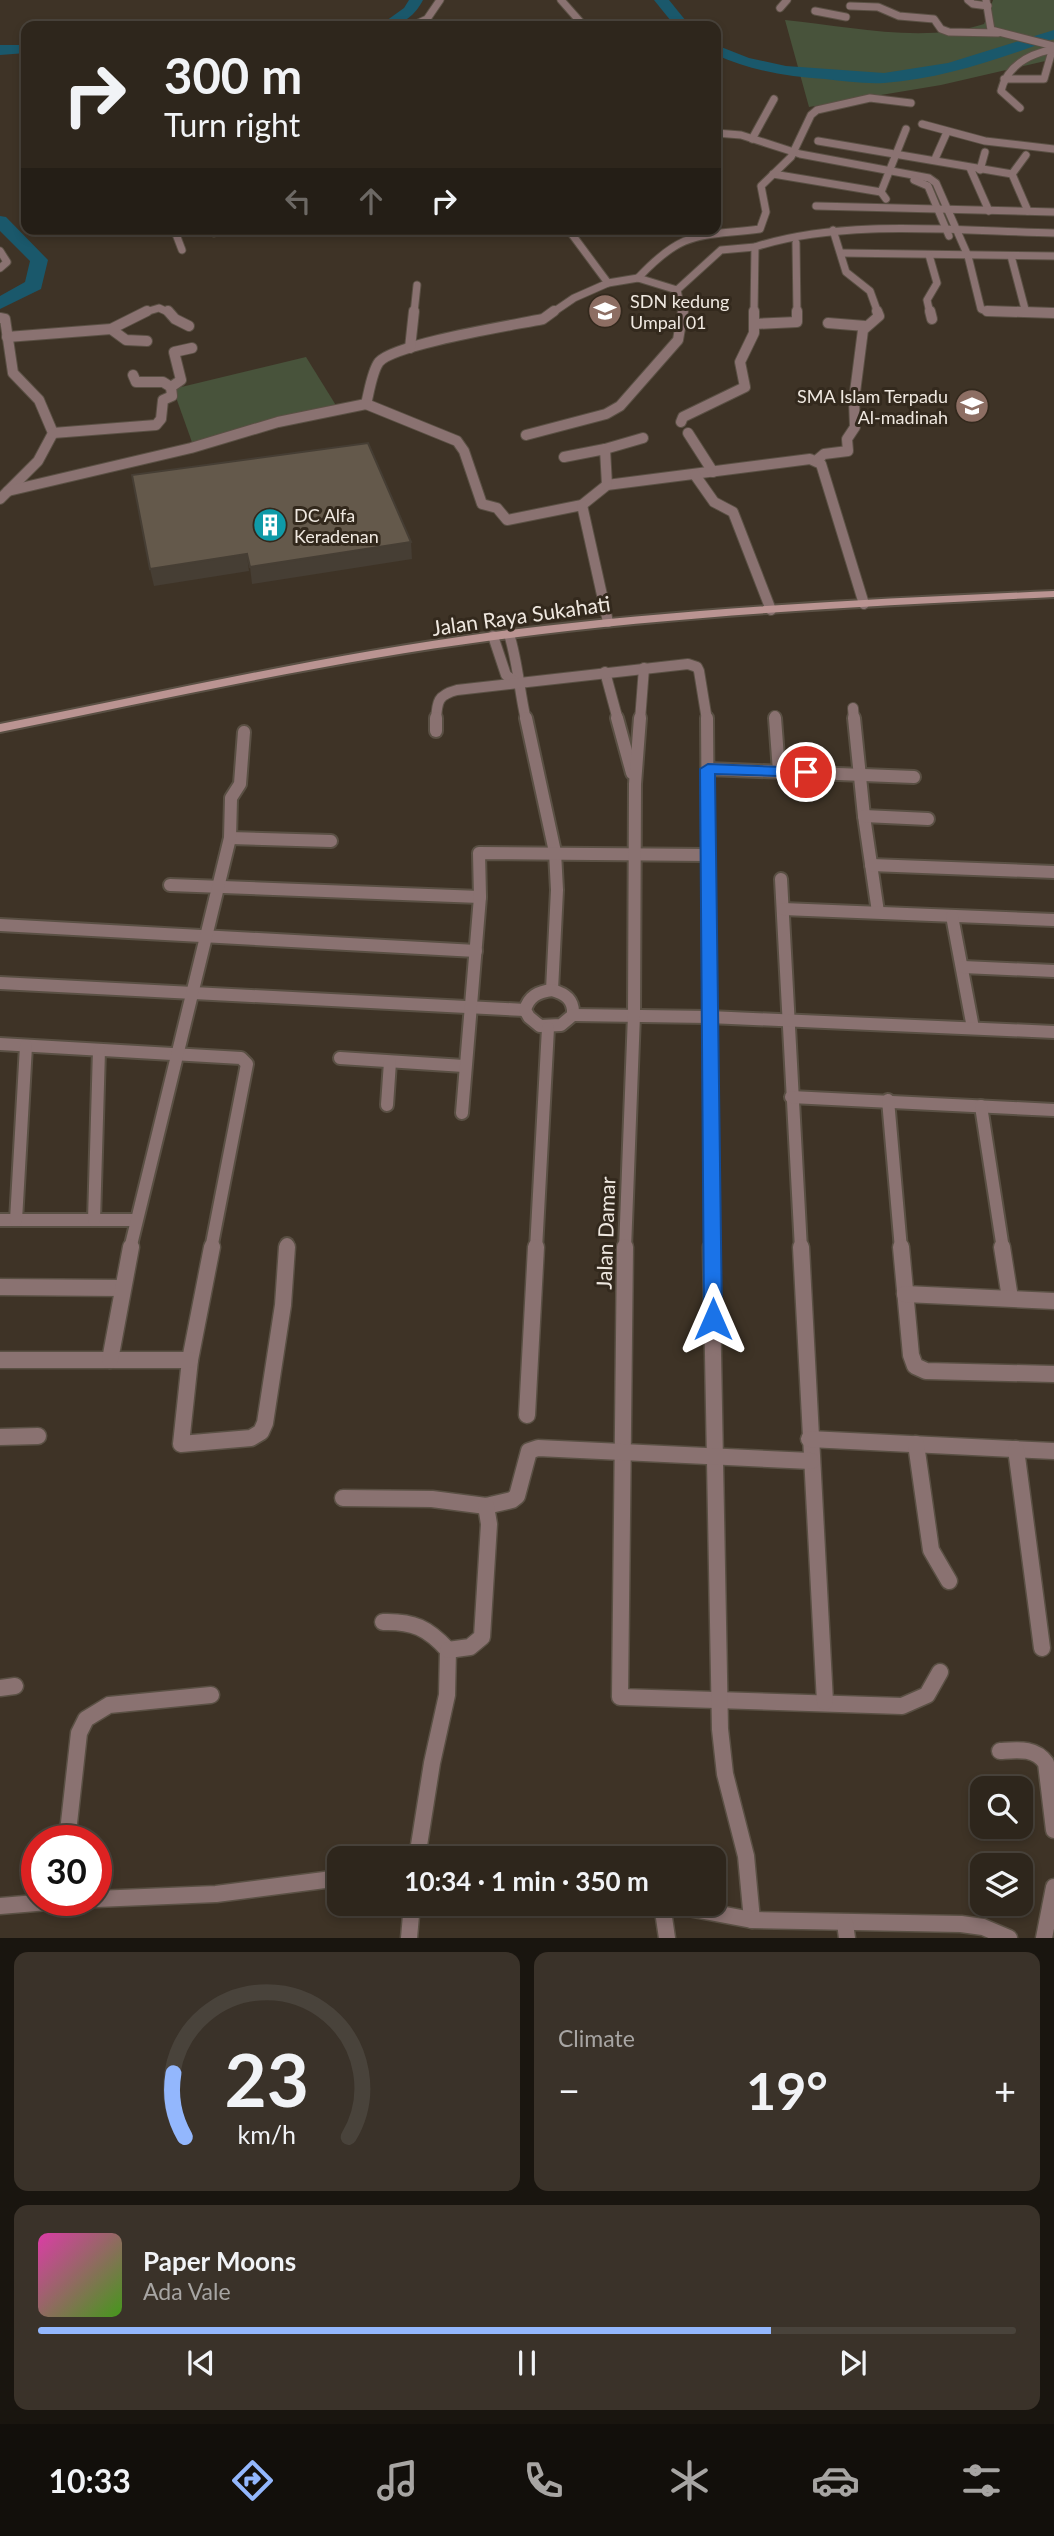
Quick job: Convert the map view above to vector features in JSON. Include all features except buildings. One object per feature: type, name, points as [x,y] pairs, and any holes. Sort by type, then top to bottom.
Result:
[{"type":"main road","name":"Jalan Raya Sukahati","points":[[0,728],[240,679],[492,636],[608,622],[1054,594]]},
{"type":"street","points":[[422,21],[440,0]]},
{"type":"street","points":[[780,8],[787,0]]},
{"type":"street","points":[[968,0],[973,4],[987,3],[990,29],[998,33]]},
{"type":"street","points":[[560,1],[579,21]]},
{"type":"street","points":[[815,11],[846,18],[849,3],[878,7],[899,16],[934,19],[941,29],[949,32],[998,33],[1044,42],[1054,49]]},
{"type":"street","points":[[1020,108],[1001,91],[1004,79],[1029,57],[1054,49]]},
{"type":"street","points":[[1004,79],[1044,79],[1054,49]]},
{"type":"street","points":[[752,139],[774,99]]},
{"type":"street","points":[[721,232],[760,229],[766,212],[761,186],[793,155],[811,115],[817,110],[870,99],[911,103]]},
{"type":"street","points":[[922,124],[947,132],[1031,148],[1054,149]]},
{"type":"street","points":[[881,192],[906,129]]},
{"type":"street","points":[[935,159],[947,132]]},
{"type":"street","points":[[721,136],[752,139],[793,155]]},
{"type":"street","points":[[735,137],[793,155],[935,181],[948,210],[953,234]]},
{"type":"street","points":[[818,141],[897,152],[1012,174]]},
{"type":"street","points":[[980,170],[985,152]]},
{"type":"street","points":[[1012,174],[1026,155]]},
{"type":"street","points":[[970,168],[989,211]]},
{"type":"street","points":[[888,172],[925,183],[968,256],[982,311],[1054,313]]},
{"type":"street","points":[[773,174],[881,192],[892,207]]},
{"type":"street","points":[[1012,174],[1028,211]]},
{"type":"street","points":[[816,206],[1054,212]]},
{"type":"street","points":[[677,290],[722,250],[775,247],[834,233]]},
{"type":"street","points":[[828,323],[865,326],[877,318],[879,313],[867,288],[846,272],[834,233]]},
{"type":"street","points":[[758,247],[770,242],[834,233],[1054,235]]},
{"type":"street","points":[[176,235],[182,250]]},
{"type":"street","points":[[572,235],[608,283]]},
{"type":"street","points":[[638,278],[665,249],[686,238],[700,235]]},
{"type":"street","points":[[754,324],[797,322],[796,243]]},
{"type":"street","points":[[681,422],[683,417],[745,387],[740,362],[754,336],[758,247]]},
{"type":"street","points":[[0,251],[6,262],[0,268]]},
{"type":"street","points":[[841,253],[1054,256]]},
{"type":"street","points":[[929,255],[937,283],[927,300],[932,319]]},
{"type":"street","points":[[1011,256],[1026,313]]},
{"type":"street","points":[[366,404],[379,363],[388,356],[410,348],[543,319],[574,298],[608,283],[638,278],[677,290]]},
{"type":"street","points":[[410,348],[417,285]]},
{"type":"street","points":[[526,435],[606,414],[620,406],[678,340],[682,309],[677,290]]},
{"type":"street","points":[[7,337],[111,329],[142,313],[159,308],[167,310],[175,319],[189,326]]},
{"type":"street","points":[[0,318],[5,320],[7,337],[5,365],[35,394],[54,433],[43,456],[23,479],[4,495]]},
{"type":"street","points":[[817,460],[824,454],[848,451],[847,439],[855,427],[858,363],[865,326]]},
{"type":"street","points":[[111,329],[126,340],[147,341]]},
{"type":"street","points":[[171,387],[181,380],[174,352],[192,348]]},
{"type":"street","points":[[133,375],[136,382],[163,383],[171,387]]},
{"type":"street","points":[[54,433],[156,425],[161,419],[163,400],[172,396],[171,387]]},
{"type":"street","points":[[4,495],[191,448],[278,422],[366,404],[457,441],[464,451],[482,505],[497,508],[504,519],[582,505],[607,485],[810,459],[821,464],[864,604]]},
{"type":"street","points":[[688,433],[713,472]]},
{"type":"street","points":[[564,457],[643,438]]},
{"type":"street","points":[[605,449],[607,485]]},
{"type":"street","points":[[695,475],[714,502],[733,512],[771,610]]},
{"type":"street","points":[[582,505],[608,622]]},
{"type":"street","points":[[509,634],[519,665],[518,684],[555,852],[557,890],[552,990]]},
{"type":"street","points":[[492,636],[506,675],[518,684]]},
{"type":"street","points":[[436,731],[437,701],[442,694],[605,672],[688,664],[699,671],[707,709],[713,1456],[719,1702],[725,1774],[746,1856],[752,1920]]},
{"type":"street","points":[[634,1015],[635,784],[644,668]]},
{"type":"street","points":[[605,672],[635,784]]},
{"type":"street","points":[[853,708],[864,816],[878,912]]},
{"type":"street","points":[[775,716],[779,771]]},
{"type":"street","points":[[110,1360],[121,1288],[136,1220],[175,1053],[220,886],[230,838],[231,798],[240,784],[243,732]]},
{"type":"street","points":[[708,769],[914,777]]},
{"type":"street","points":[[864,816],[928,819]]},
{"type":"street","points":[[230,838],[331,841]]},
{"type":"street","points":[[462,1113],[480,897],[479,853],[708,855]]},
{"type":"street","points":[[871,865],[1054,872]]},
{"type":"street","points":[[781,879],[825,1702]]},
{"type":"street","points":[[170,885],[480,897]]},
{"type":"street","points":[[782,909],[1054,920]]},
{"type":"street","points":[[953,916],[973,1028]]},
{"type":"street","points":[[0,925],[476,951]]},
{"type":"street","points":[[963,967],[1054,971]]},
{"type":"street","points":[[0,983],[525,1010]]},
{"type":"street","points":[[573,1015],[574,1007],[570,999],[552,990],[530,998],[525,1010],[528,1019],[548,1028],[559,1027],[573,1015],[634,1015],[1054,1032]]},
{"type":"street","name":"Jalan Damar","points":[[634,1015],[626,1204],[620,1697],[719,1702]]},
{"type":"street","points":[[527,1415],[548,1028]]},
{"type":"street","points":[[0,1044],[241,1058],[247,1064],[190,1360],[181,1444],[251,1438],[261,1432],[265,1423],[283,1305],[287,1244]]},
{"type":"street","points":[[16,1220],[26,1046]]},
{"type":"street","points":[[94,1220],[99,1050]]},
{"type":"street","points":[[340,1058],[464,1066]]},
{"type":"street","points":[[387,1105],[390,1062]]},
{"type":"street","points":[[791,1097],[1054,1110]]},
{"type":"street","points":[[888,1100],[911,1355],[919,1369],[1054,1374]]},
{"type":"street","points":[[981,1106],[1010,1298]]},
{"type":"street","points":[[0,1220],[136,1220]]},
{"type":"street","points":[[0,1287],[121,1288]]},
{"type":"street","points":[[905,1293],[1054,1301]]},
{"type":"street","points":[[0,1360],[190,1360]]},
{"type":"street","points":[[0,1437],[38,1436]]},
{"type":"street","points":[[809,1439],[1054,1451]]},
{"type":"street","points":[[916,1444],[931,1550],[950,1581]]},
{"type":"street","points":[[343,1498],[432,1499],[486,1506],[512,1500],[517,1496],[529,1451],[538,1448],[811,1461]]},
{"type":"street","points":[[1016,1449],[1042,1648]]},
{"type":"street","points":[[448,1650],[470,1647],[482,1637],[489,1524],[486,1506]]},
{"type":"street","points":[[383,1622],[414,1622],[427,1627],[448,1650],[447,1695],[432,1763],[419,1846]]},
{"type":"street","points":[[719,1702],[825,1702],[902,1706],[918,1703],[929,1695],[940,1672]]},
{"type":"street","points":[[69,1825],[79,1733],[86,1719],[109,1704],[211,1695]]},
{"type":"street","points":[[1000,1751],[1035,1751],[1042,1756],[1046,1763],[1054,1830]]},
{"type":"street","points":[[112,1898],[216,1894],[327,1880]]},
{"type":"street","points":[[1044,1937],[1054,1887]]},
{"type":"street","points":[[0,1906],[21,1904]]},
{"type":"street","points":[[726,1915],[846,1930],[961,1924],[983,1927],[1009,1937]]},
{"type":"street","points":[[408,1937],[411,1916]]},
{"type":"street","points":[[664,1916],[667,1937]]},
{"type":"green space","points":[[993,0],[1054,0],[1054,59],[941,85],[809,107],[785,20],[885,32],[936,33],[984,24]]},
{"type":"green space","points":[[306,357],[337,407],[193,445],[173,389]]},
{"type":"waterway","points":[[394,21],[410,11],[416,0]]},
{"type":"waterway","points":[[661,0],[679,21]]},
{"type":"waterway","points":[[721,52],[743,61],[786,71],[884,78],[949,68],[1054,34]]},
{"type":"waterway","points":[[0,50],[21,49]]},
{"type":"waterway","points":[[0,221],[39,260],[34,285],[0,303]]},
{"type":"place","name":"SDN kedung Umpal 01","points":[[605,311]]},
{"type":"place","name":"SMA Islam Terpadu Al-madinah","points":[[972,406]]},
{"type":"place","name":"DC Alfa Keradenan","points":[[270,525]]},
{"type":"route","points":[[713,1319],[708,769],[806,772]]}]
